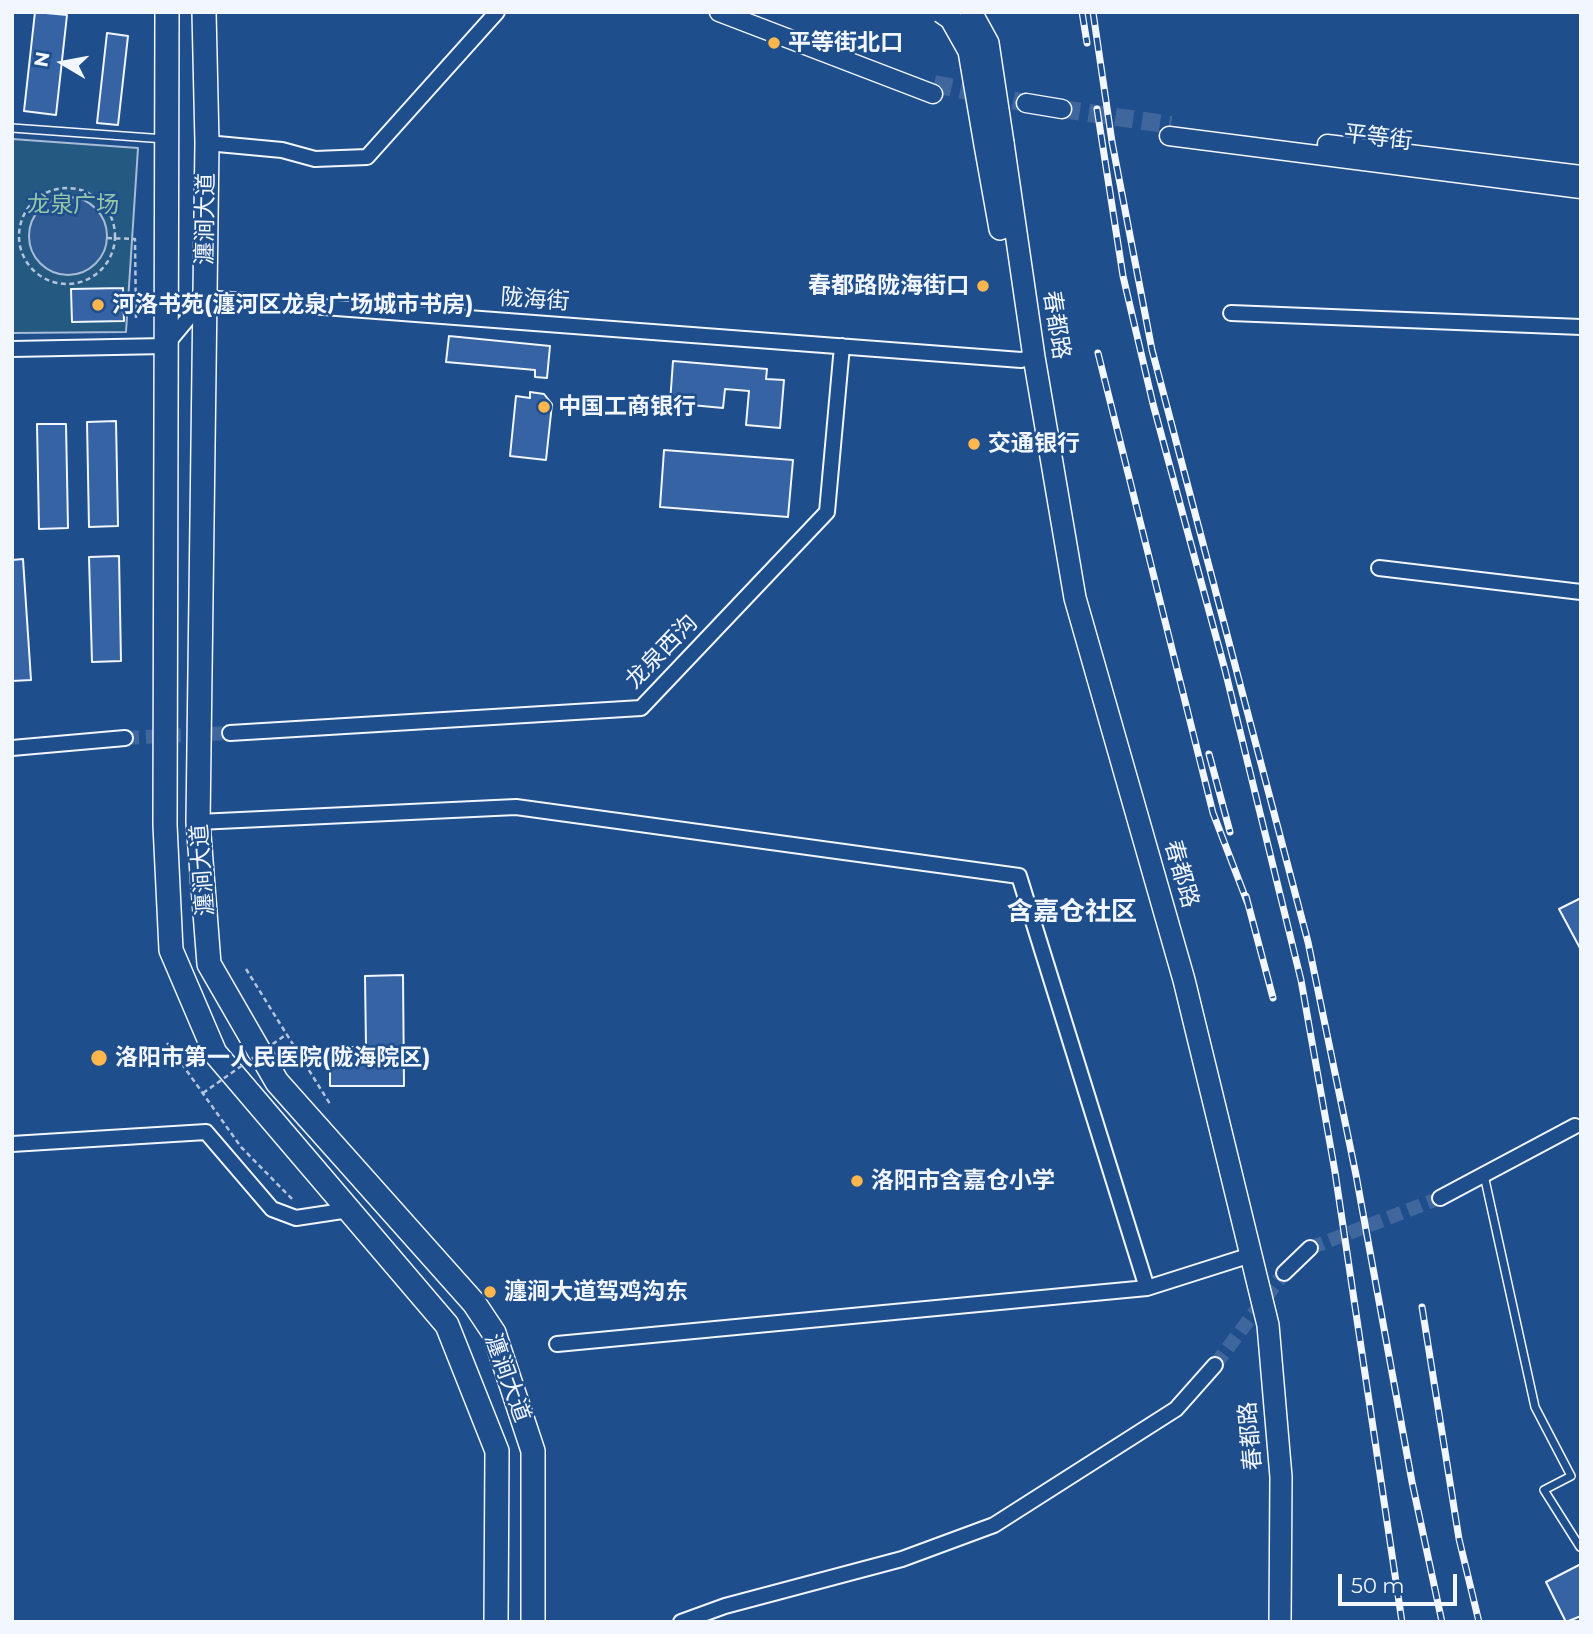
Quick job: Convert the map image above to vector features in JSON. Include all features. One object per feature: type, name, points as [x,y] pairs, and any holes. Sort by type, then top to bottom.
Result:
[{"type":"main road","name":"瀍涧大道","points":[[167,12],[165,825],[171,950],[215,1053],[447,1325],[497,1451],[496,1622]]},
{"type":"main road","name":"瀍涧大道","points":[[204,12],[207,144],[198,822],[209,964],[277,1083],[474,1303],[494,1333],[533,1451],[533,1622]]},
{"type":"main road","points":[[941,12],[951,19],[969,51],[994,144]]},
{"type":"main road","points":[[971,12],[988,43],[994,144]]},
{"type":"main road","name":"春都路","points":[[994,144],[1028,359],[1061,601],[1171,984],[1244,1257],[1268,1325],[1281,1477],[1280,1622]]},
{"type":"main road","name":"春都路","points":[[1244,1257],[1254,1327],[1267,1477],[1266,1622]]},
{"type":"street","points":[[207,144],[282,150],[315,159],[367,158],[497,12]]},
{"type":"street","points":[[719,12],[933,89],[747,12]]},
{"type":"street","points":[[1026,107],[1061,113]]},
{"type":"street","name":"平等街","points":[[1581,175],[1170,131],[1581,189]]},
{"type":"street","points":[[12,349],[165,346],[205,298]]},
{"type":"street","name":"陇海街","points":[[205,298],[1028,359]]},
{"type":"street","points":[[1231,313],[1581,327]]},
{"type":"street","name":"龙泉西沟","points":[[230,733],[641,708],[827,512],[842,346]]},
{"type":"street","points":[[1379,568],[1581,592]]},
{"type":"street","points":[[12,748],[125,738]]},
{"type":"street","points":[[198,822],[516,807],[1018,876],[1147,1288]]},
{"type":"street","points":[[1440,1198],[1575,1126]]},
{"type":"street","points":[[12,1144],[206,1132],[272,1209],[296,1218],[349,1210]]},
{"type":"street","points":[[1284,1273],[1310,1248]]},
{"type":"street","points":[[556,1344],[1147,1288],[1244,1257]]},
{"type":"street","points":[[681,1622],[725,1606],[902,1559],[994,1525],[1177,1409],[1215,1365]]},
{"type":"lane","points":[[12,128],[165,139]]},
{"type":"lane","points":[[1484,1175],[1535,1407],[1571,1476],[1544,1490],[1580,1547]]},
{"type":"path","points":[[72,188],[95,196],[106,207],[113,222],[115,237],[112,253],[104,267],[92,278],[78,284],[46,280],[33,271],[24,258],[19,243],[25,212],[35,200],[49,191],[72,188]]},
{"type":"path","points":[[107,238],[135,239],[136,320]]},
{"type":"path","points":[[246,969],[330,1104]]},
{"type":"path","points":[[203,1093],[287,1034]]},
{"type":"path","points":[[167,1043],[241,1147],[297,1204]]},
{"type":"green space","name":"龙泉广场","points":[[12,139],[138,148],[126,332],[12,333]]},
{"type":"shaded area","points":[[68,197],[83,200],[95,209],[104,221],[107,236],[104,251],[95,263],[83,272],[68,275],[53,272],[41,263],[32,251],[29,236],[32,221],[41,209],[53,200]]},
{"type":"building","points":[[35,12],[67,15],[56,115],[24,111]]},
{"type":"building","points":[[107,33],[128,36],[118,125],[97,123]]},
{"type":"building","name":"河洛书苑(瀍河区龙泉广场城市书房)","points":[[123,288],[124,321],[72,322],[71,289]]},
{"type":"building","points":[[449,336],[550,346],[547,378],[535,377],[535,370],[446,362]]},
{"type":"building","points":[[673,361],[767,369],[766,379],[784,380],[780,428],[746,425],[749,391],[725,389],[723,408],[670,403]]},
{"type":"building","points":[[530,392],[544,394],[552,404],[546,460],[510,456],[516,396],[530,398]]},
{"type":"building","points":[[116,421],[118,526],[89,527],[87,422]]},
{"type":"building","points":[[37,424],[66,424],[68,528],[39,529]]},
{"type":"building","points":[[664,450],[793,460],[788,517],[660,507]]},
{"type":"building","points":[[119,556],[121,661],[92,662],[89,557]]},
{"type":"building","points":[[23,559],[31,680],[12,681],[12,560]]},
{"type":"building","points":[[1581,898],[1581,950],[1559,909]]},
{"type":"building","points":[[403,975],[404,1086],[330,1086],[330,1047],[366,1047],[365,976]]},
{"type":"building","points":[[1581,1564],[1581,1616],[1566,1622],[1546,1582]]},
{"type":"tunnel","points":[[934,84],[1026,103]]},
{"type":"tunnel","points":[[1062,109],[1171,125]]},
{"type":"tunnel","points":[[125,738],[230,733]]},
{"type":"tunnel","points":[[1310,1248],[1440,1198]]},
{"type":"tunnel","points":[[1215,1365],[1284,1273]]},
{"type":"railway","points":[[1082,12],[1087,43]]},
{"type":"railway","points":[[1093,12],[1112,142],[1152,350],[1308,942],[1356,1175],[1412,1482],[1442,1622]]},
{"type":"railway","points":[[1097,109],[1123,276],[1153,404],[1225,670],[1301,980],[1335,1172],[1402,1622]]},
{"type":"railway","points":[[1098,353],[1213,813],[1248,904]]},
{"type":"railway","points":[[1209,754],[1230,832]]},
{"type":"railway","points":[[1246,896],[1273,998]]},
{"type":"railway","points":[[1422,1307],[1459,1539],[1479,1622]]},
{"type":"place","name":"平等街北口","points":[[774,43]]},
{"type":"place","name":"春都路陇海街口","points":[[983,286]]},
{"type":"place","name":"河洛书苑(瀍河区龙泉广场城市书房)","points":[[98,305]]},
{"type":"place","name":"中国工商银行","points":[[544,407]]},
{"type":"place","name":"交通银行","points":[[974,444]]},
{"type":"place","name":"洛阳市第一人民医院(陇海院区)","points":[[99,1058]]},
{"type":"place","name":"洛阳市含嘉仓小学","points":[[857,1181]]},
{"type":"place","name":"瀍涧大道驾鸡沟东","points":[[490,1292]]},
{"type":"district","name":"含嘉仓社区","points":[[1072,912]]}]
